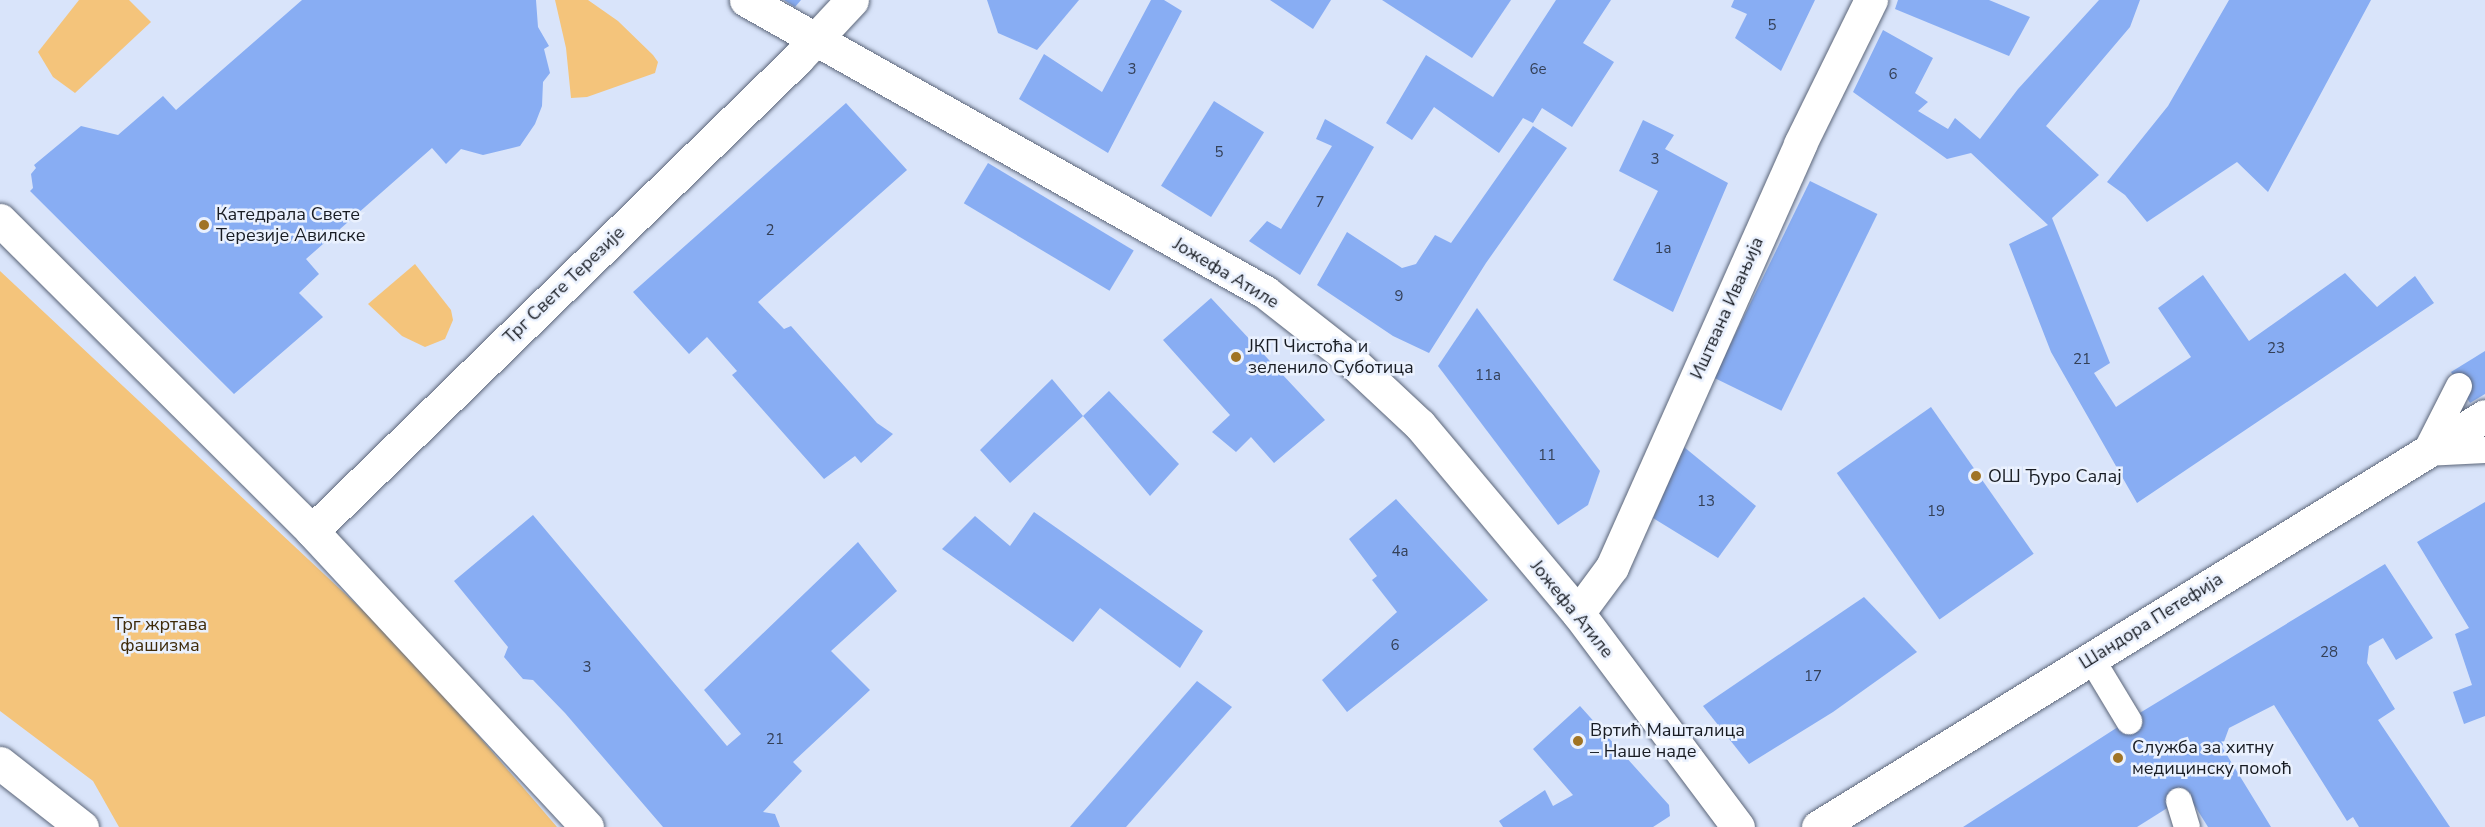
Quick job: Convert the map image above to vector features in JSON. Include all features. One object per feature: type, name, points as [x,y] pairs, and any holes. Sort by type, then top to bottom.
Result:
[{"type":"street","points":[[746,0],[816,40]]},
{"type":"street","name":"Трг Свете Терезије","points":[[312,531],[816,40],[852,0]]},
{"type":"street","name":"Иштвана Ивањија","points":[[1578,613],[1612,567],[1800,144],[1870,0]]},
{"type":"street","name":"Јожефа Атиле","points":[[816,40],[1265,292],[1344,354],[1420,425],[1578,613],[1738,827]]},
{"type":"street","points":[[0,220],[312,531],[587,827]]},
{"type":"street","name":"Шандора Петефија","points":[[1818,827],[2485,416]]},
{"type":"street","points":[[0,763],[82,827]]},
{"type":"lane","points":[[2424,453],[2459,386]]},
{"type":"lane","points":[[2424,453],[2485,450]]},
{"type":"lane","points":[[2091,658],[2129,721]]},
{"type":"lane","points":[[2179,801],[2187,827]]},
{"type":"green space","points":[[79,0],[129,0],[151,22],[75,93],[53,77],[38,52]]},
{"type":"green space","points":[[555,0],[588,0],[618,21],[658,62],[655,73],[587,97],[571,98],[566,48]]},
{"type":"green space","points":[[415,264],[451,310],[453,320],[445,339],[425,347],[402,336],[368,304]]},
{"type":"green space","name":"Трг жртава фашизма","points":[[0,271],[402,647],[557,827],[119,827],[93,781],[0,711]]},
{"type":"building","name":"Катедрала Свете Терезије Авилске","points":[[302,0],[536,0],[538,27],[549,46],[544,49],[550,73],[543,82],[542,106],[535,124],[520,146],[483,155],[461,149],[446,164],[432,148],[306,259],[319,274],[299,293],[323,317],[234,394],[30,191],[33,188],[31,174],[36,168],[34,165],[81,126],[118,135],[163,96],[176,110]]},
{"type":"building","points":[[784,0],[801,0],[795,7]]},
{"type":"building","points":[[987,0],[1079,0],[1037,50],[998,33]]},
{"type":"building","points":[[1151,0],[1164,0],[1182,11],[1108,153],[1019,99],[1044,54],[1102,92]]},
{"type":"building","points":[[1270,0],[1331,0],[1313,29]]},
{"type":"building","points":[[1382,0],[1511,0],[1472,58]]},
{"type":"building","points":[[1556,0],[1611,0],[1583,43],[1614,62],[1572,127],[1542,108],[1533,123],[1523,118],[1499,153],[1434,107],[1412,140],[1386,123],[1426,55],[1493,97]]},
{"type":"building","points":[[1734,0],[1815,0],[1781,71],[1735,38],[1747,14],[1731,7]]},
{"type":"building","points":[[1898,0],[1989,0],[2030,17],[2009,56],[1895,9]]},
{"type":"building","points":[[2099,0],[2140,0],[2130,27],[2046,126],[2099,175],[2052,218],[2110,363],[2094,373],[2116,407],[2191,357],[2158,308],[2203,275],[2249,341],[2345,273],[2377,307],[2415,276],[2434,303],[2137,503],[2051,352],[2009,244],[2048,225],[1971,153],[1947,159],[1853,92],[1883,30],[1933,58],[1915,93],[1928,102],[1918,111],[1948,129],[1955,118],[1980,139],[2018,89]]},
{"type":"building","points":[[2229,0],[2371,0],[2268,192],[2237,162],[2147,222],[2125,195],[2107,182],[2168,106]]},
{"type":"building","points":[[1214,101],[1264,132],[1211,217],[1161,186]]},
{"type":"building","points":[[846,103],[907,170],[758,302],[784,329],[791,326],[877,423],[893,434],[861,463],[855,456],[824,479],[732,375],[737,371],[707,337],[689,354],[633,292]]},
{"type":"building","points":[[1325,119],[1374,147],[1300,275],[1249,241],[1267,221],[1281,229],[1332,146],[1316,139]]},
{"type":"building","points":[[1643,120],[1674,135],[1665,149],[1728,183],[1673,312],[1613,280],[1658,191],[1619,171]]},
{"type":"building","points":[[1533,126],[1567,148],[1486,263],[1429,353],[1393,336],[1317,285],[1347,232],[1402,268],[1416,264],[1435,235],[1451,243]]},
{"type":"building","points":[[988,163],[1134,251],[1110,291],[964,203]]},
{"type":"building","points":[[1810,181],[1877,214],[1781,411],[1714,378]]},
{"type":"building","points":[[1211,298],[1325,420],[1274,463],[1251,437],[1236,452],[1212,432],[1230,415],[1163,340]]},
{"type":"building","points":[[1477,308],[1600,471],[1588,505],[1558,525],[1438,366]]},
{"type":"building","points":[[2485,351],[2485,394],[2470,403],[2451,372]]},
{"type":"building","points":[[1052,379],[1083,416],[1010,483],[980,450]]},
{"type":"building","points":[[1109,391],[1179,464],[1150,496],[1083,416]]},
{"type":"building","points":[[1931,407],[2034,554],[1939,620],[1837,473]]},
{"type":"building","points":[[1684,447],[1756,506],[1718,558],[1653,518]]},
{"type":"building","points":[[1396,499],[1488,600],[1347,712],[1322,680],[1397,612],[1372,580],[1377,576],[1349,539]]},
{"type":"building","points":[[2485,502],[2485,716],[2464,724],[2453,692],[2472,685],[2455,634],[2469,628],[2417,542]]},
{"type":"building","points":[[1034,512],[1203,631],[1180,668],[1100,608],[1073,642],[942,549],[975,516],[1010,546]]},
{"type":"building","points":[[533,515],[727,746],[741,734],[704,690],[858,542],[897,591],[831,651],[870,690],[793,762],[802,771],[763,812],[775,814],[780,827],[663,827],[565,713],[533,680],[523,679],[504,657],[508,647],[454,581]]},
{"type":"building","points":[[2385,564],[2433,638],[2396,660],[2383,638],[2369,646],[2367,663],[2395,709],[2378,720],[2450,827],[2359,827],[2353,817],[2347,821],[2274,705],[2229,728],[2222,747],[2271,827],[2208,827],[2188,795],[2137,827],[1963,827],[2138,714]]},
{"type":"building","points":[[1864,597],[1917,652],[1833,712],[1749,764],[1703,706]]},
{"type":"building","points":[[1197,681],[1232,707],[1126,827],[1070,827]]},
{"type":"building","points":[[1580,706],[1669,805],[1670,816],[1653,827],[1503,827],[1499,821],[1545,790],[1553,806],[1573,795],[1533,749]]},
{"type":"place","name":"Катедрала Свете Терезије Авилске","points":[[204,225]]},
{"type":"place","name":"ЈКП Чистоћа и зеленило Суботица","points":[[1236,357]]},
{"type":"place","name":"ОШ Ђуро Салај","points":[[1976,476]]},
{"type":"place","name":"Вртић Машталица – Наше наде","points":[[1578,741]]},
{"type":"place","name":"Служба за хитну медицинску помоћ","points":[[2118,758]]}]
